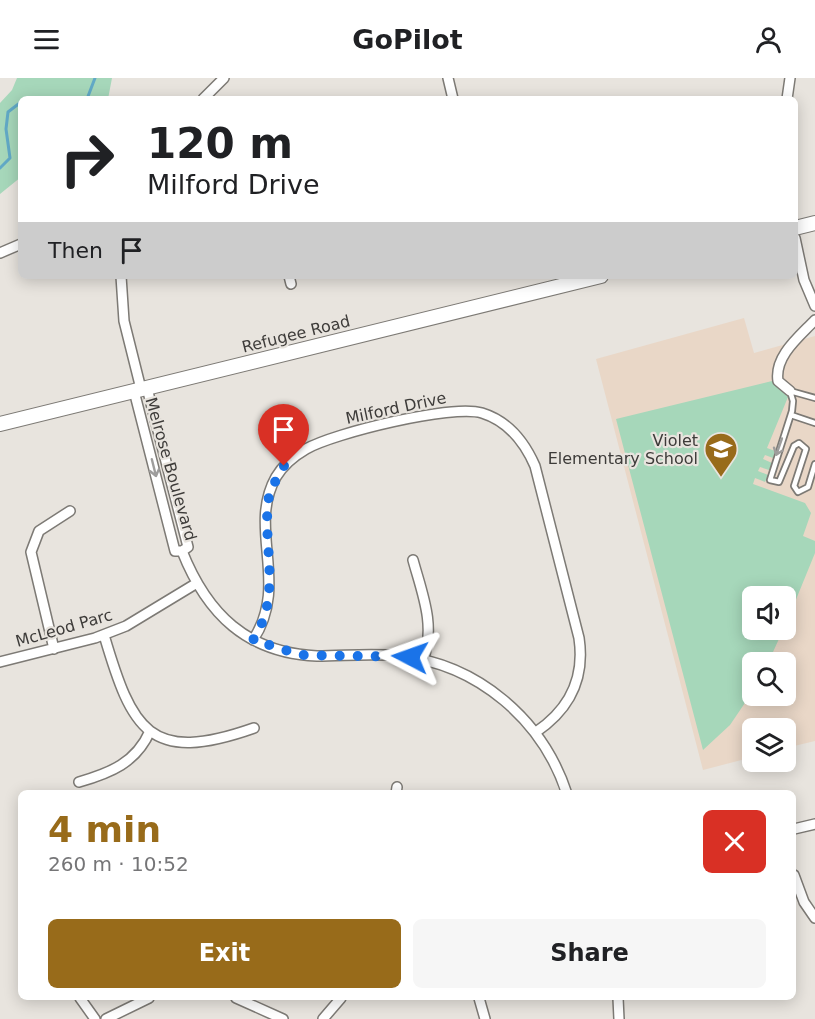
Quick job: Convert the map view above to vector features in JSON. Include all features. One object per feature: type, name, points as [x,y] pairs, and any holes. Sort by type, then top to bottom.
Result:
[{"type":"main road","points":[[798,227],[815,223]]},
{"type":"main road","name":"Refugee Road","points":[[0,424],[589,279]]},
{"type":"street","points":[[206,96],[224,78]]},
{"type":"street","points":[[448,78],[452,96]]},
{"type":"street","points":[[787,96],[790,78]]},
{"type":"street","points":[[0,253],[18,245]]},
{"type":"street","points":[[798,252],[804,280],[815,306]]},
{"type":"street","points":[[121,279],[124,321],[141,389]]},
{"type":"street","points":[[790,391],[778,381],[778,367],[793,343],[815,320]]},
{"type":"street","name":"Melrose Boulevard","points":[[141,389],[188,547],[183,551],[175,551],[141,389]]},
{"type":"street","name":"Milford Drive","points":[[253,640],[266,617],[270,598],[268,501],[274,483],[284,466],[304,450],[340,436],[435,413],[454,410],[480,412],[503,423],[513,432],[535,466],[579,638],[581,662],[576,686],[564,708],[536,732]]},
{"type":"street","points":[[54,649],[40,601],[32,552],[39,531],[70,511]]},
{"type":"street","name":"Melrose Boulevard","points":[[183,551],[197,583],[222,618],[253,640],[301,655],[397,656],[423,660],[448,668],[488,688],[514,709],[536,732],[553,760],[565,790]]},
{"type":"street","points":[[413,560],[429,624],[427,649],[423,660]]},
{"type":"street","name":"McLeod Parc","points":[[0,662],[104,635],[126,626],[197,583]]},
{"type":"street","points":[[104,635],[124,697],[136,718],[150,731],[167,740],[190,744],[214,741],[254,728]]},
{"type":"street","points":[[79,783],[113,771],[128,762],[138,753],[150,731]]},
{"type":"street","points":[[796,829],[815,824]]},
{"type":"street","points":[[796,880],[804,902],[815,918]]},
{"type":"street","points":[[81,1000],[95,1019]]},
{"type":"street","points":[[106,1019],[145,1000]]},
{"type":"street","points":[[240,1000],[283,1019]]},
{"type":"street","points":[[323,1019],[339,1000]]},
{"type":"street","points":[[480,1000],[485,1019]]},
{"type":"street","points":[[618,1000],[619,1019]]},
{"type":"lane","points":[[790,391],[815,398]]},
{"type":"lane","points":[[790,391],[793,401],[790,415],[770,480],[772,483],[779,482],[794,446],[798,442],[806,449],[794,486],[798,492],[808,488],[815,464]]},
{"type":"lane","points":[[790,415],[815,423]]},
{"type":"shaded area","name":"Violet Elementary School","points":[[744,318],[754,353],[815,336],[815,741],[796,746],[796,718],[742,718],[742,760],[703,770],[596,359]]},
{"type":"green space","points":[[17,78],[112,78],[109,96],[18,96],[18,179],[0,194],[0,103],[12,90]]},
{"type":"green space","points":[[772,381],[788,397],[767,448],[775,451],[773,458],[765,455],[763,459],[772,463],[769,470],[760,467],[758,471],[768,475],[765,482],[755,478],[753,484],[805,503],[811,513],[803,536],[815,541],[815,553],[796,600],[796,586],[742,586],[742,640],[778,640],[773,652],[742,652],[743,706],[730,725],[703,750],[616,419]]},
{"type":"waterway","points":[[88,96],[95,78]]},
{"type":"waterway","points":[[0,168],[10,158],[6,129],[8,112],[18,104]]},
{"type":"place","name":"Violet Elementary School","points":[[721,478]]},
{"type":"route","points":[[284,466],[271,489],[268,501],[266,527],[271,579],[269,604],[266,617],[253,640],[301,655],[410,657]]}]
